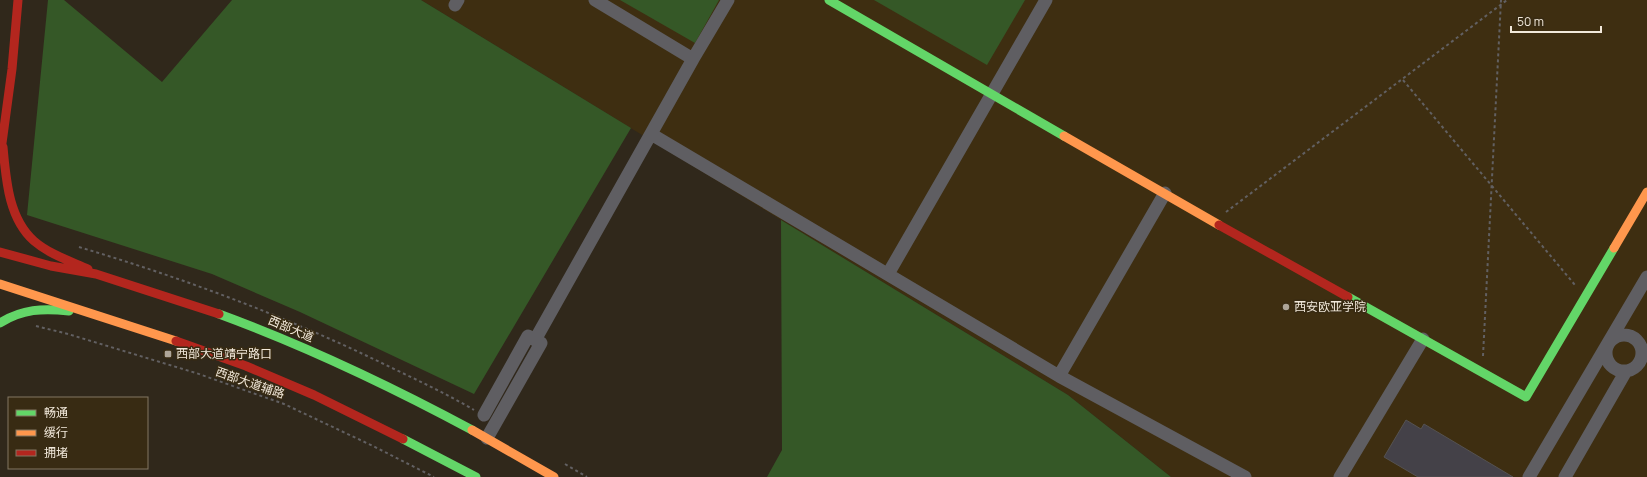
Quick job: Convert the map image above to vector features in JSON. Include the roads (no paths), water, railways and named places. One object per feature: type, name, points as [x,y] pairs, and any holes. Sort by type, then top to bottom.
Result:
[{"type":"main road","points":[[0,158],[3,147],[12,69],[18,0]]},
{"type":"main road","points":[[829,0],[1214,222],[1526,397],[1646,197]]},
{"type":"main road","points":[[3,147],[10,197],[19,221],[26,232],[42,246],[96,274]]},
{"type":"main road","name":"西部大道","points":[[0,252],[51,266],[96,274],[198,306],[274,334],[375,381],[487,438],[554,477]]},
{"type":"main road","points":[[0,284],[94,314],[246,366],[314,395],[410,442],[476,477]]},
{"type":"main road","points":[[0,323],[17,312],[30,310],[50,309],[94,314]]},
{"type":"street","points":[[595,0],[693,59]]},
{"type":"street","points":[[535,340],[693,59],[728,0]]},
{"type":"street","points":[[888,274],[1046,0]]},
{"type":"street","points":[[651,134],[1059,376],[1245,477]]},
{"type":"street","points":[[1059,376],[1165,193]]},
{"type":"street","points":[[1529,477],[1608,345],[1611,340],[1617,336],[1628,336],[1638,342],[1644,349],[1640,360],[1632,369],[1621,370],[1611,365],[1606,355],[1608,345],[1647,277]]},
{"type":"street","points":[[484,415],[528,336],[541,343],[487,438]]},
{"type":"street","points":[[1340,477],[1423,339]]},
{"type":"street","points":[[1565,477],[1626,370]]},
{"type":"place","name":"西安欧亚学院","points":[[1286,307]]},
{"type":"place","name":"西部大道靖宁路口","points":[[168,354]]}]
